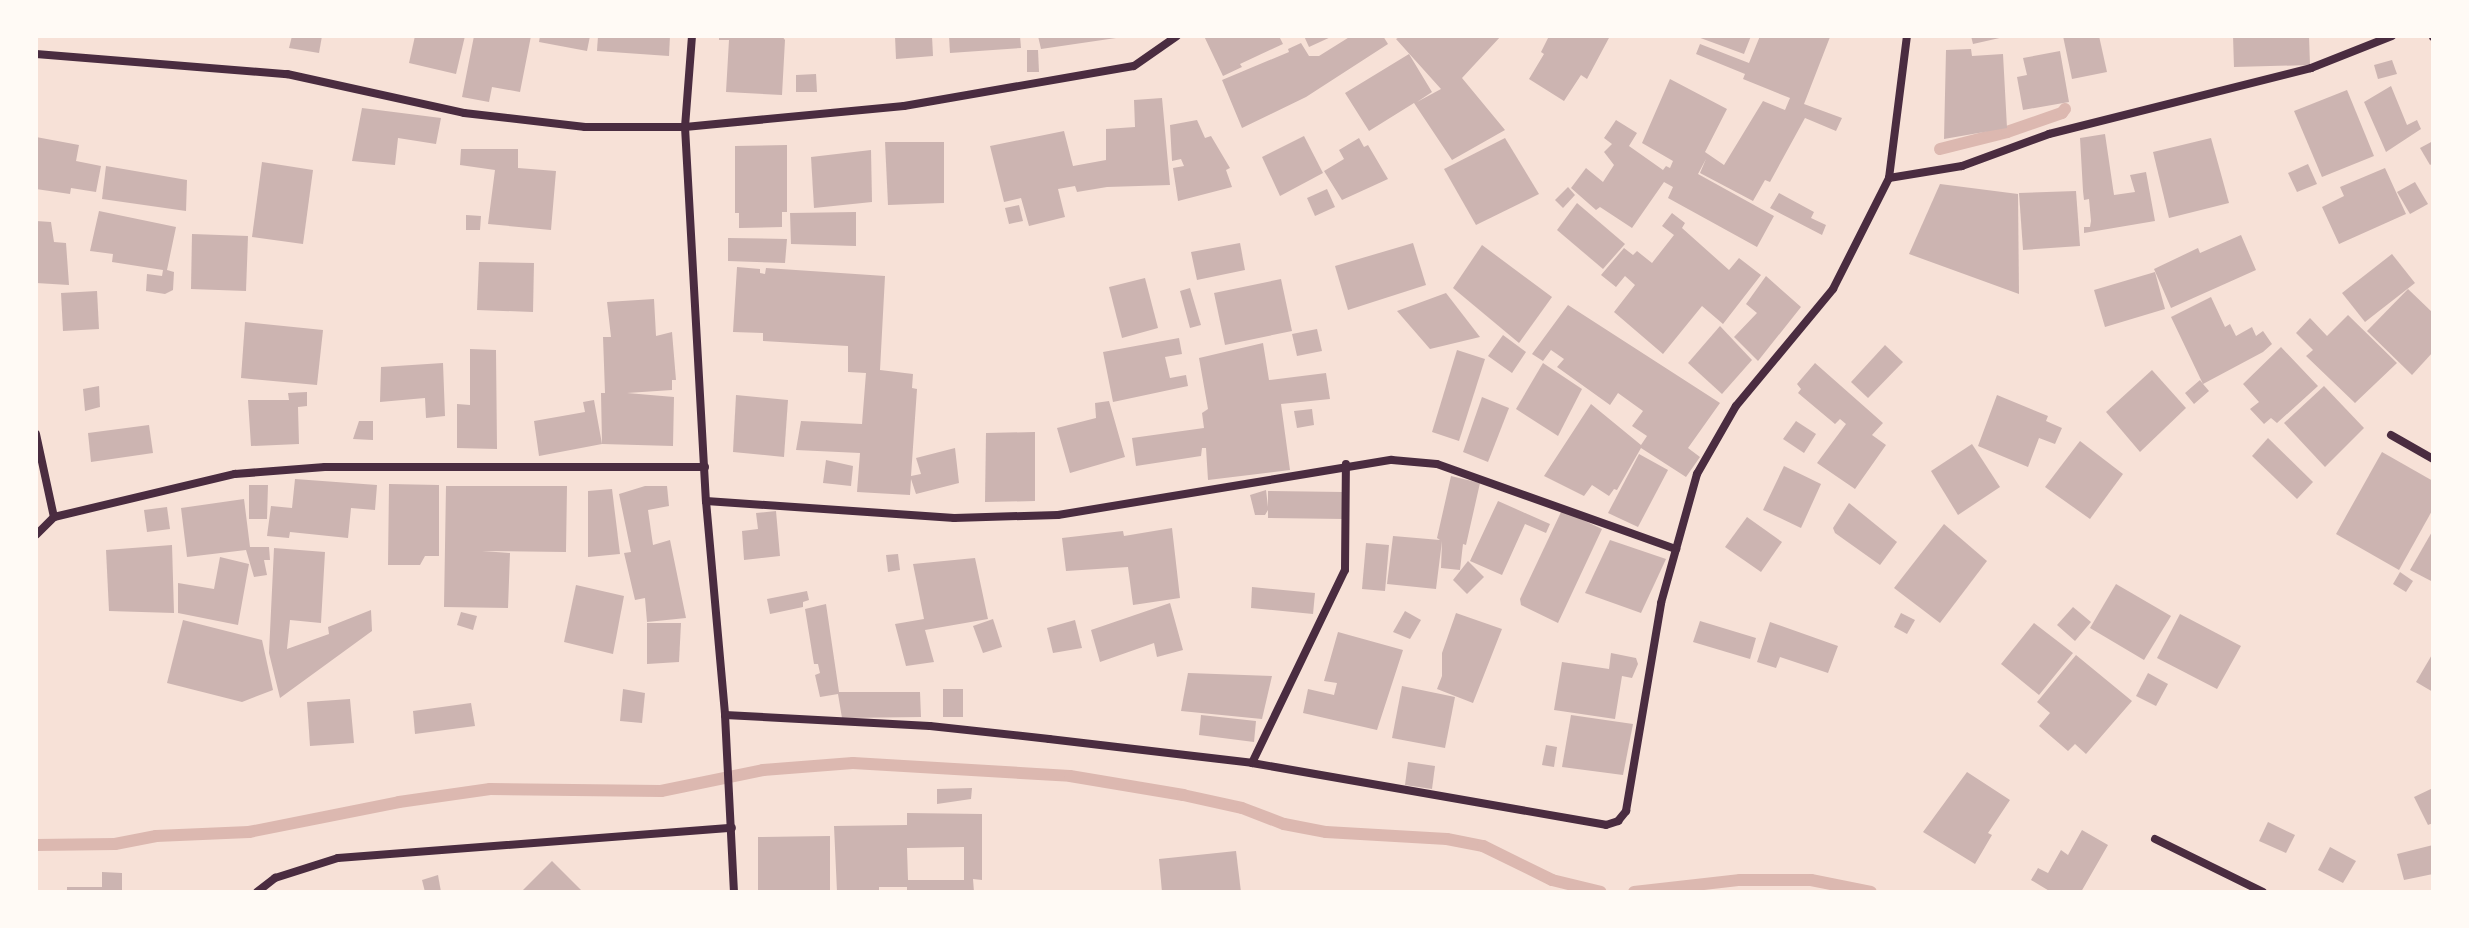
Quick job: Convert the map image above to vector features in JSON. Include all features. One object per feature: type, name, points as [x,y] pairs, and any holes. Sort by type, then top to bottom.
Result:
[{"type":"street","points":[[692,36],[685,127],[706,501],[725,715],[734,892]]},
{"type":"street","points":[[36,54],[287,74],[464,113],[585,127],[685,127],[904,106],[1134,66],[1177,36]]},
{"type":"street","points":[[725,715],[930,726],[1252,763],[1606,825],[1618,821],[1626,811],[1661,603],[1697,474],[1736,406],[1833,289],[1889,178],[1907,36]]},
{"type":"street","points":[[1889,178],[1962,166],[2049,134],[2311,68],[2392,36]]},
{"type":"street","points":[[36,434],[54,517]]},
{"type":"street","points":[[2391,435],[2433,459]]},
{"type":"street","points":[[706,501],[954,518],[1058,515],[1346,464],[1392,460],[1437,464],[1676,549]]},
{"type":"street","points":[[1252,763],[1345,570],[1346,464]]},
{"type":"street","points":[[36,535],[54,517],[235,474],[325,467],[705,467]]},
{"type":"street","points":[[257,892],[275,878],[338,858],[732,828]]},
{"type":"street","points":[[2155,839],[2263,892]]},
{"type":"building","points":[[292,36],[322,36],[319,53],[289,48]]},
{"type":"building","points":[[415,36],[465,36],[456,74],[409,63]]},
{"type":"building","points":[[474,36],[531,36],[520,92],[492,87],[489,102],[462,97]]},
{"type":"building","points":[[540,36],[590,36],[587,51],[539,42]]},
{"type":"building","points":[[598,36],[670,36],[669,56],[597,51]]},
{"type":"building","points":[[719,36],[782,36],[785,40],[782,95],[726,92],[729,40],[719,40]]},
{"type":"building","points":[[895,36],[932,36],[933,56],[896,59]]},
{"type":"building","points":[[949,36],[1020,36],[1021,48],[950,53]]},
{"type":"building","points":[[1038,36],[1116,36],[1116,38],[1041,49]]},
{"type":"building","points":[[1204,36],[1279,36],[1283,44],[1240,64],[1242,67],[1223,76]]},
{"type":"building","points":[[1304,36],[1333,36],[1309,47]]},
{"type":"building","points":[[1351,36],[1383,36],[1388,44],[1306,97],[1242,128],[1222,80],[1289,52],[1288,49],[1301,43],[1309,56],[1319,56]]},
{"type":"building","points":[[1401,36],[1501,36],[1462,78],[1505,130],[1452,160],[1414,103],[1369,131],[1345,93],[1409,54],[1432,92],[1417,102],[1441,89],[1396,39]]},
{"type":"building","points":[[1549,36],[1610,36],[1587,79],[1581,75],[1564,101],[1529,79],[1544,54],[1541,52]]},
{"type":"building","points":[[1695,36],[1751,36],[1744,54]]},
{"type":"building","points":[[1760,36],[1830,37],[1804,104],[1842,118],[1836,131],[1805,118],[1770,182],[1765,180],[1753,201],[1700,173],[1706,159],[1698,174],[1774,216],[1757,247],[1668,198],[1673,187],[1664,182],[1632,228],[1600,207],[1596,210],[1571,188],[1586,168],[1603,182],[1614,165],[1604,152],[1612,144],[1604,138],[1616,120],[1637,133],[1629,146],[1663,170],[1666,166],[1670,168],[1673,161],[1642,143],[1670,79],[1727,109],[1705,152],[1724,165],[1763,101],[1785,110],[1790,98],[1743,79],[1745,74],[1696,54],[1700,44],[1749,63]]},
{"type":"building","points":[[1971,36],[2004,36],[2004,37],[1973,44]]},
{"type":"building","points":[[2063,36],[2099,36],[2107,72],[2072,79]]},
{"type":"building","points":[[2233,36],[2309,36],[2310,65],[2234,67]]},
{"type":"building","points":[[1971,49],[1972,56],[2003,54],[2007,128],[1944,139],[1946,50]]},
{"type":"building","points":[[1027,50],[1038,50],[1039,72],[1027,72]]},
{"type":"building","points":[[2060,51],[2069,102],[2023,110],[2017,77],[2027,75],[2023,58]]},
{"type":"building","points":[[2392,60],[2397,74],[2378,79],[2374,65]]},
{"type":"building","points":[[816,74],[817,92],[796,92],[796,75]]},
{"type":"building","points":[[2391,86],[2407,125],[2417,120],[2421,129],[2386,152],[2364,102]]},
{"type":"building","points":[[2347,90],[2374,156],[2322,177],[2294,111]]},
{"type":"building","points":[[1162,98],[1170,185],[1107,187],[1077,192],[1075,186],[1058,189],[1065,217],[1029,226],[1021,198],[1004,202],[990,146],[1064,131],[1073,166],[1106,160],[1106,129],[1135,127],[1134,100]]},
{"type":"building","points":[[362,108],[441,118],[436,144],[398,138],[395,165],[352,161]]},
{"type":"building","points":[[1197,120],[1205,138],[1211,136],[1230,168],[1226,170],[1232,187],[1178,201],[1173,168],[1184,166],[1181,159],[1172,161],[1170,125]]},
{"type":"building","points":[[2105,134],[2114,195],[2135,192],[2130,175],[2146,172],[2155,221],[2084,233],[2084,227],[2090,227],[2091,221],[2089,199],[2084,200],[2080,138]]},
{"type":"building","points":[[1304,136],[1323,173],[1280,196],[1262,157]]},
{"type":"building","points":[[36,137],[79,145],[76,161],[101,166],[96,192],[71,188],[70,194],[36,189]]},
{"type":"building","points":[[1359,138],[1364,147],[1368,145],[1388,179],[1342,200],[1324,171],[1344,159],[1339,150]]},
{"type":"building","points":[[1505,138],[1539,194],[1476,225],[1444,169]]},
{"type":"building","points":[[2211,138],[2229,203],[2169,218],[2153,152]]},
{"type":"building","points":[[2433,141],[2433,163],[2430,165],[2420,148]]},
{"type":"building","points":[[885,142],[944,142],[944,203],[888,205]]},
{"type":"building","points":[[787,145],[787,212],[782,212],[782,227],[739,228],[739,213],[735,213],[735,146]]},
{"type":"building","points":[[461,149],[518,149],[518,168],[556,171],[551,230],[488,224],[495,170],[460,165]]},
{"type":"building","points":[[871,150],[872,202],[814,208],[811,157]]},
{"type":"building","points":[[262,162],[313,170],[303,244],[252,237]]},
{"type":"building","points":[[2308,164],[2317,184],[2297,192],[2288,173]]},
{"type":"building","points":[[106,166],[187,180],[186,211],[102,199]]},
{"type":"building","points":[[2385,168],[2406,214],[2339,244],[2322,207],[2344,196],[2340,187]]},
{"type":"building","points":[[2415,182],[2428,204],[2410,214],[2397,192]]},
{"type":"building","points":[[1940,184],[2018,194],[2019,294],[1909,254]]},
{"type":"building","points":[[1568,187],[1575,195],[1563,208],[1555,200]]},
{"type":"building","points":[[1327,189],[1335,207],[1315,216],[1307,198]]},
{"type":"building","points":[[2076,191],[2080,246],[2023,250],[2019,193]]},
{"type":"building","points":[[1779,193],[1814,212],[1811,218],[1826,225],[1822,235],[1770,208]]},
{"type":"building","points":[[1577,203],[1625,244],[1603,269],[1557,230]]},
{"type":"building","points":[[1019,205],[1023,221],[1009,224],[1005,208]]},
{"type":"building","points":[[99,211],[176,227],[167,270],[174,272],[173,290],[165,294],[146,291],[147,274],[162,276],[163,270],[112,262],[113,254],[90,251]]},
{"type":"building","points":[[856,212],[856,246],[791,244],[790,213]]},
{"type":"building","points":[[1672,213],[1685,223],[1682,228],[1729,270],[1739,258],[1761,275],[1723,324],[1702,306],[1663,354],[1614,312],[1635,285],[1625,276],[1616,287],[1601,275],[1624,248],[1633,255],[1637,251],[1652,263],[1674,235],[1662,226]]},
{"type":"building","points":[[466,215],[481,216],[480,230],[466,230]]},
{"type":"building","points":[[36,221],[51,222],[54,242],[66,243],[69,285],[36,283]]},
{"type":"building","points":[[192,234],[248,236],[246,291],[191,289]]},
{"type":"building","points":[[2241,235],[2256,270],[2171,308],[2154,269],[2198,248],[2200,253]]},
{"type":"building","points":[[728,238],[787,239],[785,263],[728,261]]},
{"type":"building","points":[[1240,243],[1245,270],[1197,280],[1191,252]]},
{"type":"building","points":[[1413,243],[1426,285],[1348,310],[1335,266]]},
{"type":"building","points":[[1482,245],[1552,297],[1519,343],[1453,288]]},
{"type":"building","points":[[2392,254],[2415,283],[2365,322],[2342,293]]},
{"type":"building","points":[[479,262],[534,263],[533,312],[477,310]]},
{"type":"building","points":[[737,267],[760,269],[760,273],[765,274],[766,268],[885,276],[880,370],[913,374],[912,388],[917,389],[911,476],[921,474],[916,458],[955,448],[959,483],[916,494],[911,479],[910,495],[857,492],[860,453],[796,450],[801,421],[862,424],[866,373],[848,372],[848,346],[763,341],[763,333],[733,332]]},
{"type":"building","points":[[2155,272],[2165,309],[2105,327],[2094,290]]},
{"type":"building","points":[[1766,276],[1801,307],[1758,361],[1734,337],[1757,313],[1746,304]]},
{"type":"building","points":[[1145,278],[1158,328],[1122,338],[1109,287]]},
{"type":"building","points":[[1281,279],[1292,331],[1225,345],[1214,293]]},
{"type":"building","points":[[1190,288],[1201,325],[1190,328],[1180,291]]},
{"type":"building","points":[[2408,289],[2433,313],[2433,352],[2412,375],[2367,331]]},
{"type":"building","points":[[97,291],[99,329],[63,331],[61,293]]},
{"type":"building","points":[[1446,293],[1480,337],[1430,349],[1397,311]]},
{"type":"building","points":[[2211,297],[2225,327],[2230,324],[2236,336],[2252,327],[2256,336],[2263,331],[2272,344],[2263,352],[2203,384],[2171,317]]},
{"type":"building","points":[[654,299],[656,336],[672,332],[676,380],[672,380],[672,390],[627,393],[674,397],[673,446],[602,444],[601,393],[605,393],[603,337],[611,337],[607,302]]},
{"type":"building","points":[[1568,305],[1720,403],[1688,448],[1700,457],[1686,477],[1641,448],[1617,490],[1614,489],[1609,496],[1592,485],[1584,496],[1544,476],[1591,404],[1641,445],[1647,436],[1632,426],[1643,411],[1618,393],[1610,405],[1557,367],[1564,359],[1551,350],[1543,361],[1532,354]]},
{"type":"building","points":[[2348,315],[2397,363],[2355,403],[2306,356],[2313,350],[2296,333],[2310,318],[2327,336]]},
{"type":"building","points":[[245,322],[323,330],[317,385],[241,378]]},
{"type":"building","points":[[1720,326],[1752,360],[1722,394],[1688,363]]},
{"type":"building","points":[[1317,329],[1322,351],[1297,356],[1292,334]]},
{"type":"building","points":[[1503,335],[1526,352],[1512,373],[1488,356]]},
{"type":"building","points":[[1179,338],[1182,354],[1165,357],[1170,378],[1186,375],[1188,386],[1113,402],[1103,352]]},
{"type":"building","points":[[1263,343],[1269,380],[1326,373],[1330,399],[1281,404],[1290,470],[1208,480],[1206,448],[1202,448],[1201,456],[1136,466],[1132,438],[1204,428],[1202,413],[1208,409],[1199,358]]},
{"type":"building","points":[[1885,345],[1903,362],[1868,398],[1851,382]]},
{"type":"building","points":[[2281,347],[2318,386],[2277,423],[2271,418],[2264,424],[2250,409],[2259,402],[2243,384]]},
{"type":"building","points":[[470,349],[496,350],[497,449],[457,448],[457,404],[470,405]]},
{"type":"building","points":[[1457,350],[1485,359],[1459,441],[1432,432]]},
{"type":"building","points":[[443,363],[445,416],[426,418],[425,398],[380,402],[381,367]]},
{"type":"building","points":[[1543,363],[1582,389],[1558,436],[1516,409]]},
{"type":"building","points":[[1815,363],[1883,423],[1872,435],[1886,445],[1855,489],[1817,463],[1846,424],[1840,419],[1835,424],[1798,393],[1801,389],[1797,384]]},
{"type":"building","points":[[2152,370],[2186,408],[2140,452],[2106,412]]},
{"type":"building","points":[[2200,380],[2209,391],[2194,404],[2185,393]]},
{"type":"building","points":[[99,386],[100,407],[85,411],[83,389]]},
{"type":"building","points":[[2324,386],[2364,428],[2325,467],[2284,423]]},
{"type":"building","points":[[307,392],[307,406],[298,407],[299,444],[251,446],[248,400],[289,400],[288,393]]},
{"type":"building","points":[[736,395],[788,400],[784,457],[733,452]]},
{"type":"building","points":[[1997,395],[2048,416],[2046,421],[2062,428],[2055,444],[2039,438],[2028,467],[1978,446]]},
{"type":"building","points":[[1482,397],[1509,408],[1488,462],[1463,452]]},
{"type":"building","points":[[594,400],[602,444],[539,456],[534,421],[585,412],[583,402]]},
{"type":"building","points":[[1109,401],[1125,457],[1070,473],[1057,428],[1096,418],[1095,403]]},
{"type":"building","points":[[1312,409],[1314,425],[1297,428],[1294,411]]},
{"type":"building","points":[[359,421],[373,421],[373,440],[353,439]]},
{"type":"building","points":[[1796,421],[1816,434],[1804,453],[1783,439]]},
{"type":"building","points":[[149,425],[153,453],[91,462],[88,433]]},
{"type":"building","points":[[1035,432],[1035,501],[985,502],[986,433]]},
{"type":"building","points":[[2268,438],[2313,482],[2297,499],[2252,456]]},
{"type":"building","points":[[2080,441],[2123,474],[2090,519],[2045,487]]},
{"type":"building","points":[[1972,444],[2000,487],[1958,515],[1931,471]]},
{"type":"building","points":[[2382,452],[2433,481],[2433,509],[2399,570],[2336,534]]},
{"type":"building","points":[[1639,454],[1668,470],[1638,527],[1608,513]]},
{"type":"building","points":[[826,460],[853,466],[851,486],[823,483]]},
{"type":"building","points":[[1784,466],[1821,484],[1801,528],[1763,510]]},
{"type":"building","points":[[1451,476],[1480,483],[1466,545],[1463,544],[1460,570],[1441,568],[1442,541],[1436,589],[1387,584],[1393,536],[1440,540],[1437,538]]},
{"type":"building","points":[[295,479],[377,485],[375,510],[351,508],[348,538],[290,532],[289,538],[267,536],[271,506],[292,508]]},
{"type":"building","points":[[389,484],[439,485],[439,556],[425,556],[420,565],[388,565]]},
{"type":"building","points":[[249,485],[268,485],[267,519],[249,519]]},
{"type":"building","points":[[446,486],[567,486],[566,552],[482,551],[510,553],[508,608],[444,607]]},
{"type":"building","points":[[645,486],[667,486],[669,506],[648,510],[653,545],[670,540],[686,618],[647,622],[645,598],[635,600],[624,553],[631,552],[619,494]]},
{"type":"building","points":[[612,489],[620,554],[588,557],[588,491]]},
{"type":"building","points":[[1266,490],[1268,507],[1268,491],[1343,492],[1344,519],[1268,518],[1268,510],[1265,515],[1255,515],[1250,495]]},
{"type":"building","points":[[244,499],[250,547],[269,547],[270,560],[264,560],[267,575],[254,577],[246,550],[187,557],[181,508]]},
{"type":"building","points":[[1498,501],[1550,524],[1546,533],[1525,524],[1502,575],[1470,561]]},
{"type":"building","points":[[1849,503],[1897,542],[1880,565],[1835,533],[1833,528]]},
{"type":"building","points":[[167,507],[170,529],[147,532],[144,510]]},
{"type":"building","points":[[1562,510],[1602,529],[1558,623],[1521,605],[1520,599]]},
{"type":"building","points":[[776,511],[780,556],[744,560],[742,531],[758,529],[756,513]]},
{"type":"building","points":[[1747,517],[1782,542],[1761,572],[1725,547]]},
{"type":"building","points":[[1944,524],[1987,561],[1940,623],[1894,588]]},
{"type":"building","points":[[1172,528],[1180,598],[1133,605],[1128,567],[1066,571],[1062,538],[1123,531],[1124,536]]},
{"type":"building","points":[[2433,530],[2433,582],[2410,570]]},
{"type":"building","points":[[1610,540],[1666,559],[1641,613],[1585,593]]},
{"type":"building","points":[[1366,543],[1389,545],[1385,591],[1362,589]]},
{"type":"building","points":[[172,545],[174,613],[109,611],[106,550]]},
{"type":"building","points":[[274,548],[325,552],[321,623],[290,620],[287,649],[329,634],[328,627],[371,610],[372,631],[280,698],[269,653]]},
{"type":"building","points":[[898,554],[900,570],[888,572],[886,555]]},
{"type":"building","points":[[220,557],[249,564],[238,625],[178,613],[178,583],[214,589]]},
{"type":"building","points":[[975,558],[988,619],[925,630],[934,662],[906,666],[895,624],[924,619],[913,564]]},
{"type":"building","points":[[1468,561],[1484,577],[1467,594],[1453,580]]},
{"type":"building","points":[[2400,572],[2413,581],[2406,592],[2393,584]]},
{"type":"building","points":[[2116,584],[2171,616],[2144,660],[2090,628]]},
{"type":"building","points":[[576,585],[624,596],[613,654],[564,642]]},
{"type":"building","points":[[1252,587],[1315,593],[1313,614],[1251,608]]},
{"type":"building","points":[[807,591],[809,600],[803,602],[803,607],[770,614],[767,599]]},
{"type":"building","points":[[1170,603],[1183,650],[1157,657],[1154,643],[1100,662],[1091,630]]},
{"type":"building","points":[[826,604],[839,692],[920,692],[921,717],[842,718],[838,694],[820,697],[815,675],[820,673],[818,664],[814,664],[805,609]]},
{"type":"building","points":[[2073,607],[2091,622],[2075,641],[2057,625]]},
{"type":"building","points":[[1405,611],[1421,620],[1410,639],[1393,632]]},
{"type":"building","points":[[461,612],[477,616],[473,630],[457,625]]},
{"type":"building","points":[[1456,613],[1502,629],[1473,703],[1437,689],[1442,676],[1442,653]]},
{"type":"building","points":[[1901,613],[1915,620],[1907,634],[1894,627]]},
{"type":"building","points":[[2180,614],[2241,646],[2217,689],[2157,658]]},
{"type":"building","points":[[993,619],[1002,647],[983,653],[973,626]]},
{"type":"building","points":[[183,620],[262,640],[273,690],[242,702],[167,683]]},
{"type":"building","points":[[1075,620],[1082,648],[1053,653],[1047,628]]},
{"type":"building","points":[[1700,621],[1756,638],[1750,659],[1693,642]]},
{"type":"building","points":[[1770,622],[1838,646],[1828,673],[1780,657],[1776,668],[1757,662]]},
{"type":"building","points":[[647,623],[681,623],[679,662],[647,664]]},
{"type":"building","points":[[2034,623],[2073,653],[2039,695],[2001,664]]},
{"type":"building","points":[[1338,632],[1403,650],[1377,730],[1303,713],[1308,689],[1334,695],[1337,683],[1324,681]]},
{"type":"building","points":[[1611,653],[1636,658],[1638,664],[1632,678],[1622,676],[1615,719],[1554,710],[1562,662],[1609,669]]},
{"type":"building","points":[[2433,653],[2433,692],[2416,682]]},
{"type":"building","points":[[2076,655],[2132,701],[2086,754],[2075,744],[2068,751],[2039,726],[2050,713],[2037,702]]},
{"type":"building","points":[[1188,673],[1272,676],[1262,719],[1181,711]]},
{"type":"building","points":[[2148,673],[2168,684],[2156,706],[2136,696]]},
{"type":"building","points":[[1402,686],[1455,697],[1445,748],[1392,738]]},
{"type":"building","points":[[623,689],[645,693],[642,723],[620,721]]},
{"type":"building","points":[[943,689],[963,689],[963,717],[943,717]]},
{"type":"building","points":[[350,699],[354,743],[310,746],[307,702]]},
{"type":"building","points":[[471,703],[475,726],[415,734],[413,711]]},
{"type":"building","points":[[1201,715],[1256,721],[1254,742],[1199,735]]},
{"type":"building","points":[[1571,715],[1633,724],[1623,775],[1562,767]]},
{"type":"building","points":[[1546,745],[1557,747],[1554,767],[1542,765]]},
{"type":"building","points":[[1408,762],[1435,766],[1432,789],[1405,785]]},
{"type":"building","points":[[1967,772],[2010,800],[1988,833],[1992,835],[1975,864],[1923,832]]},
{"type":"building","points":[[972,788],[971,799],[937,804],[937,789]]},
{"type":"building","points":[[2433,788],[2433,823],[2428,825],[2414,797]]},
{"type":"building","points":[[907,813],[982,814],[982,880],[973,879],[974,892],[907,892],[907,887],[879,887],[879,892],[837,892],[834,826],[907,825]],"holes":[[[964,847],[964,880],[908,880],[907,848]]]},
{"type":"building","points":[[2268,822],[2295,835],[2286,853],[2259,841]]},
{"type":"building","points":[[2082,830],[2108,845],[2081,892],[2051,892],[2031,880],[2038,868],[2048,873],[2061,850],[2068,855]]},
{"type":"building","points":[[830,836],[830,892],[758,892],[758,837]]},
{"type":"building","points":[[2433,845],[2433,874],[2404,880],[2397,854]]},
{"type":"building","points":[[2330,847],[2356,861],[2343,883],[2318,870]]},
{"type":"building","points":[[1236,851],[1241,892],[1162,892],[1159,859]]},
{"type":"building","points":[[552,861],[583,892],[521,892]]},
{"type":"building","points":[[102,872],[122,873],[122,892],[67,892],[67,887],[102,887]]},
{"type":"building","points":[[438,875],[441,892],[425,892],[422,880]]},
{"type":"waterway","points":[[1940,149],[2007,132],[2062,113],[2065,109]]},
{"type":"waterway","points":[[36,845],[115,844],[156,836],[249,832],[399,802],[490,789],[661,791],[763,770],[853,763],[1070,776],[1183,795],[1242,808],[1284,824],[1326,832],[1447,839],[1483,846],[1552,880],[1601,892]]},
{"type":"waterway","points":[[1634,892],[1740,880],[1811,880],[1871,892]]}]
